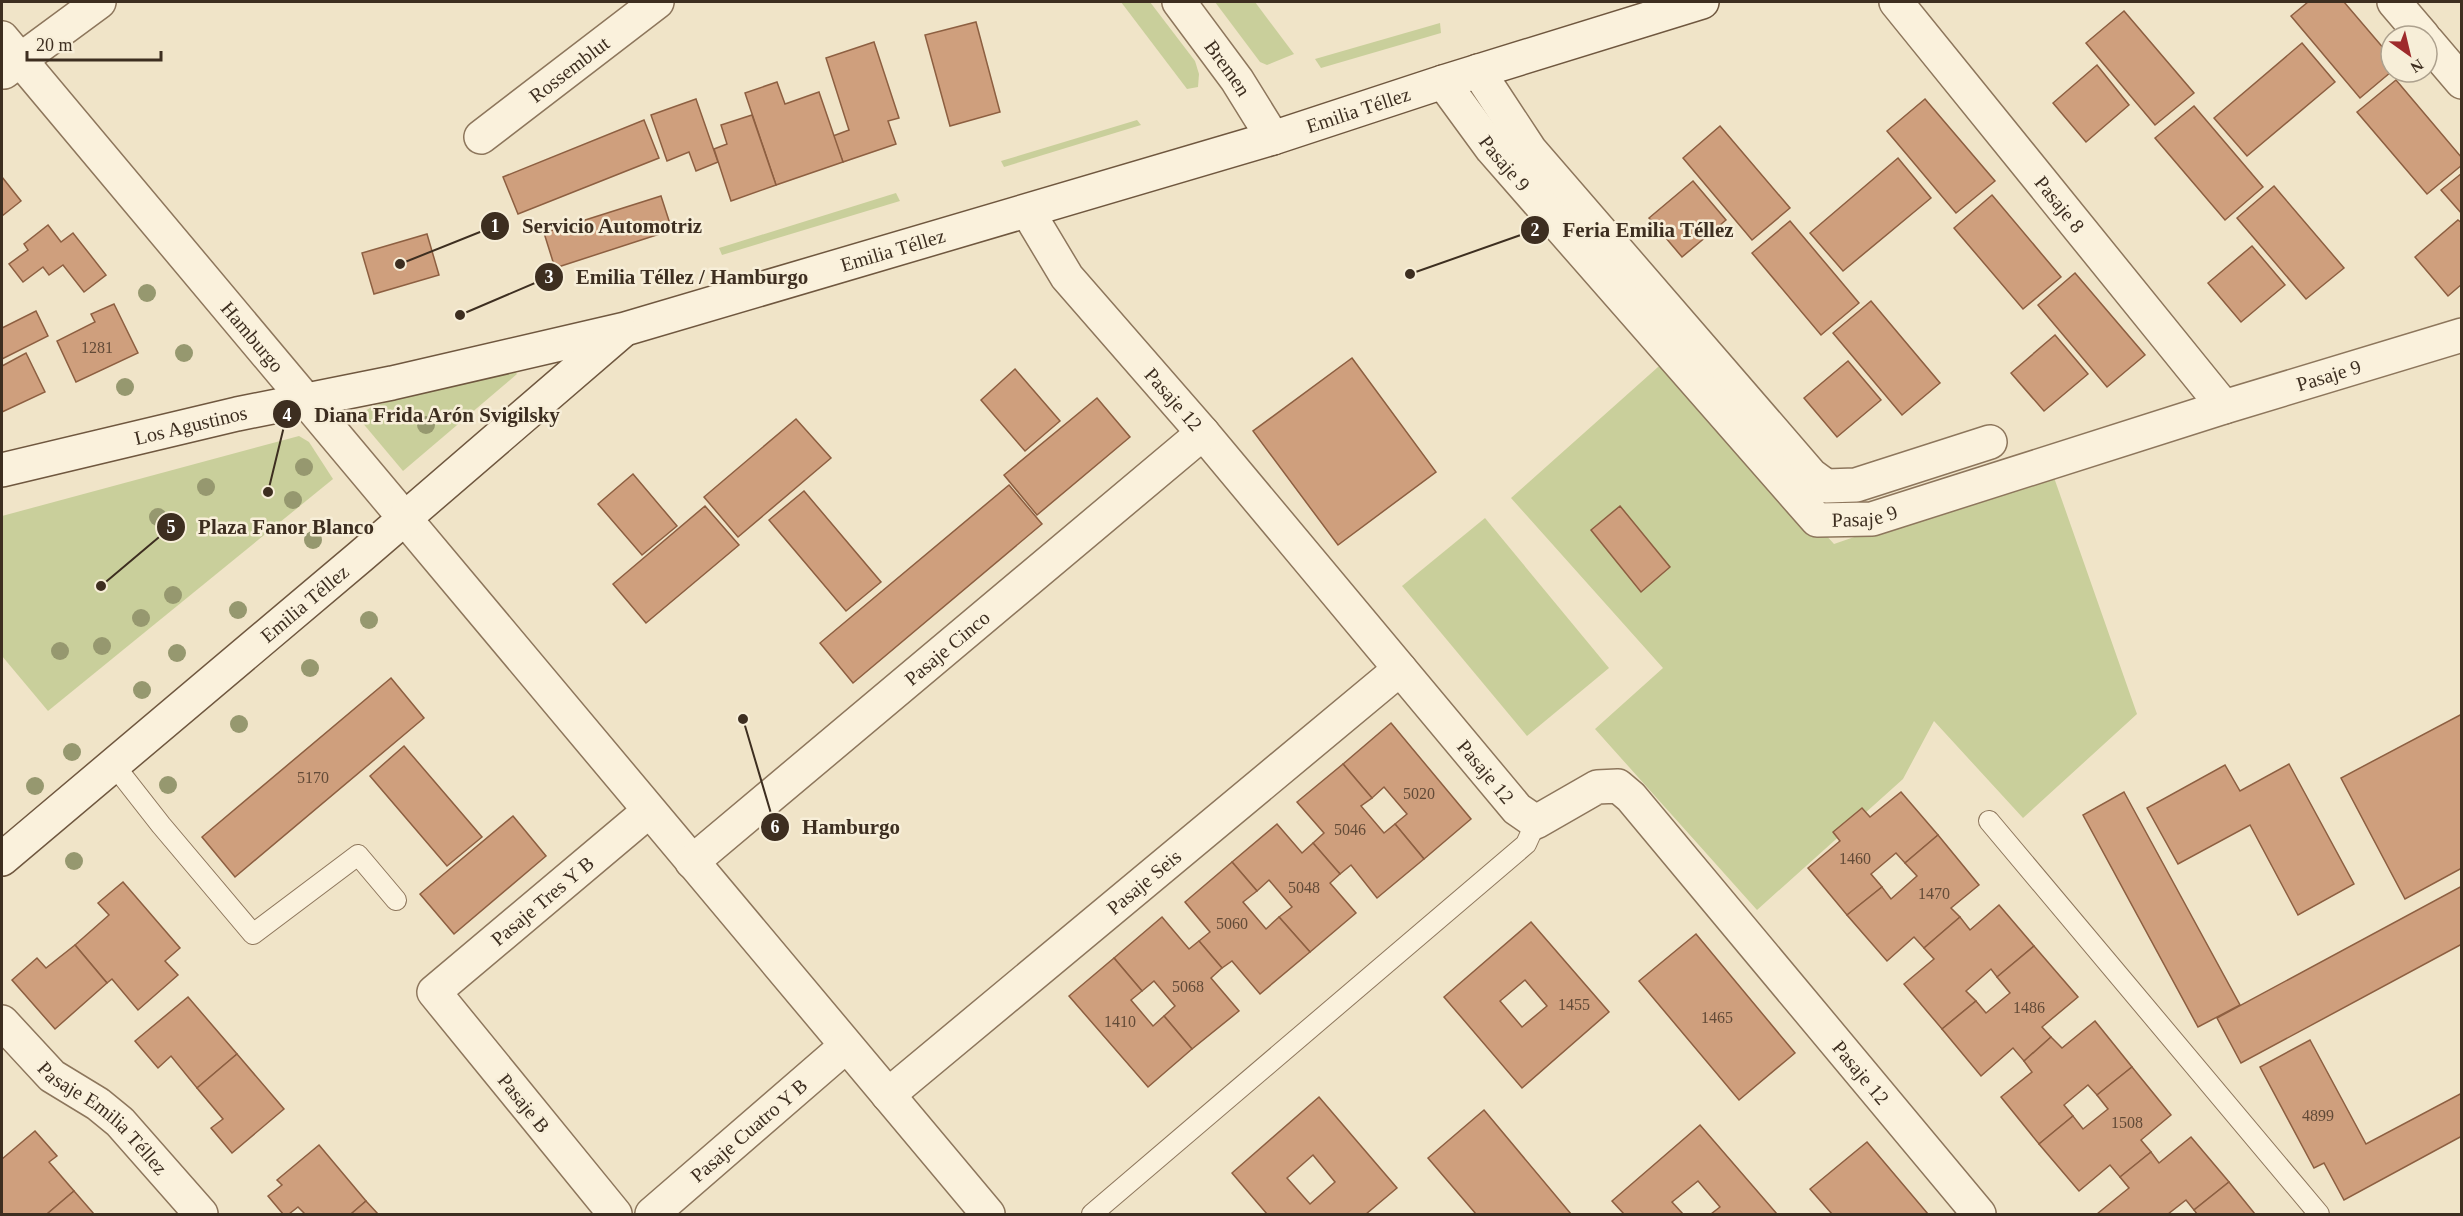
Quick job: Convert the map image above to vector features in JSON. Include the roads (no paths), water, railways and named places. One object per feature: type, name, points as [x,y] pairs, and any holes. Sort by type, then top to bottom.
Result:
[{"type":"street","points":[[8,57],[99,2]]},
{"type":"street","name":"Rossemblut","points":[[481,137],[657,2]]},
{"type":"street","name":"Bremen","points":[[1179,2],[1237,80],[1273,138]]},
{"type":"street","name":"Emilia Téllez","points":[[2,859],[405,519],[625,329],[1273,138],[1443,82],[1702,2]]},
{"type":"street","name":"Pasaje 8","points":[[1896,2],[2224,406]]},
{"type":"street","points":[[2394,2],[2413,24]]},
{"type":"street","points":[[2439,55],[2462,82]]},
{"type":"street","name":"Hamburgo","points":[[8,57],[305,399],[988,1215]]},
{"type":"street","points":[[1478,71],[1530,150],[1811,474],[1826,486],[1856,485],[1990,442]]},
{"type":"street","name":"Pasaje 9","points":[[1443,82],[1500,158],[1817,520],[1872,519],[2224,406],[2458,342]]},
{"type":"street","name":"Pasaje 12","points":[[1028,212],[1067,277],[1203,433],[1517,810],[1536,822],[1597,786],[1618,786],[1631,797],[1979,1215]]},
{"type":"street","name":"Los Agustinos","points":[[2,470],[305,399],[381,385],[625,329]]},
{"type":"street","name":"Pasaje Cinco","points":[[692,862],[1203,433]]},
{"type":"street","name":"Pasaje Seis","points":[[888,1095],[1400,669]]},
{"type":"street","name":"Pasaje Tres Y B","points":[[434,992],[649,811]]},
{"type":"street","name":"Pasaje B","points":[[434,992],[615,1215]]},
{"type":"street","name":"Pasaje Emilia Téllez","points":[[2,1022],[52,1077],[98,1104],[120,1122],[201,1215]]},
{"type":"street","name":"Pasaje Cuatro Y B","points":[[652,1215],[846,1046]]},
{"type":"lane","points":[[114,765],[161,825],[253,934],[358,855],[396,900]]},
{"type":"lane","points":[[1989,821],[2319,1215]]},
{"type":"lane","points":[[1092,1215],[1526,844],[1536,822]]},
{"type":"place","name":"Servicio Automotriz","points":[[400,264]]},
{"type":"place","name":"Feria Emilia Téllez","points":[[1410,274]]},
{"type":"place","name":"Emilia Téllez / Hamburgo","points":[[460,315]]},
{"type":"place","name":"Diana Frida Arón Svigilsky","points":[[268,492]]},
{"type":"place","name":"Plaza Fanor Blanco","points":[[101,586]]},
{"type":"place","name":"Hamburgo","points":[[743,719]]}]
